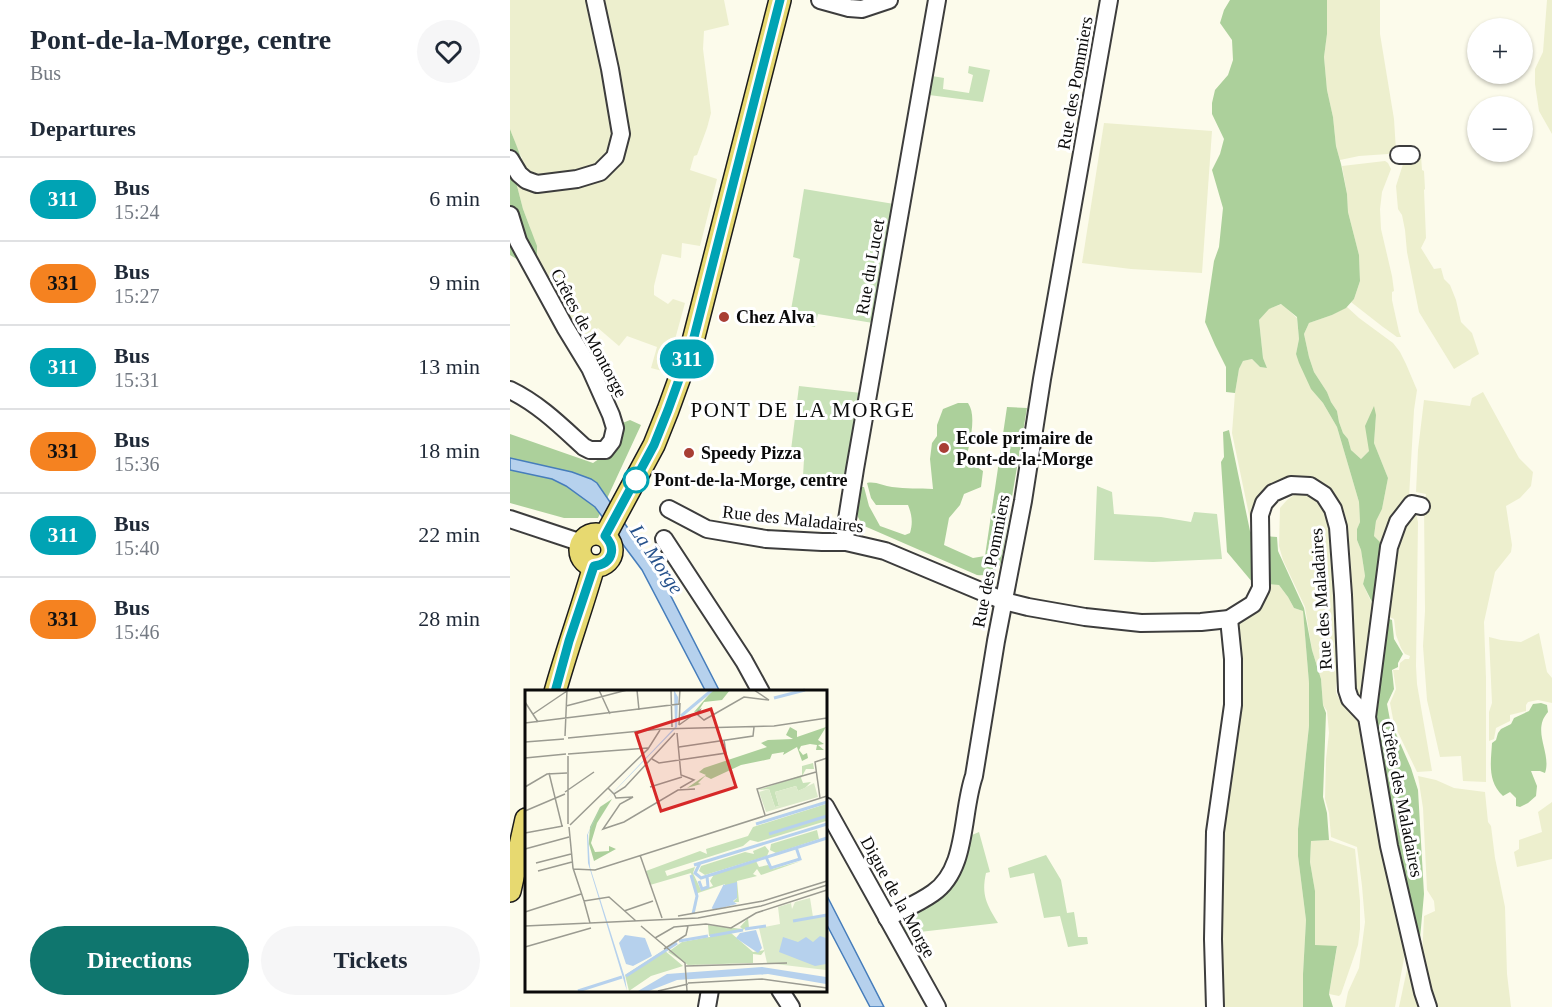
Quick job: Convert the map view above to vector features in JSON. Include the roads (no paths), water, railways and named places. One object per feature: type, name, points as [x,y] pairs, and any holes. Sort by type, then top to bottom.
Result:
[{"type":"main road","points":[[610,528],[600,534],[589,535],[582,543],[582,558],[594,566],[604,564],[610,557],[612,548],[608,540],[610,528],[654,445],[693,341],[780,0]]},
{"type":"main road","points":[[557,690],[569,641],[594,566]]},
{"type":"main road","points":[[510,891],[525,824]]},
{"type":"street","points":[[510,159],[519,174],[526,180],[537,184],[577,179],[600,172],[615,157],[621,134],[595,0]]},
{"type":"street","points":[[820,0],[862,9],[889,0]]},
{"type":"street","name":"Rue du Lucet","points":[[846,542],[845,532],[855,469],[937,0]]},
{"type":"street","name":"Rue des Pommiers","points":[[887,918],[933,892],[946,881],[954,868],[959,848],[1023,501],[1044,367],[1109,0]]},
{"type":"street","name":"Crêtes de Montorge","points":[[510,215],[518,241],[590,368],[615,428],[612,441],[605,450],[590,450],[549,415],[510,390]]},
{"type":"street","name":"Rue des Maladaires","points":[[669,509],[707,529],[757,538],[822,543],[846,542],[885,551],[1004,601],[1028,607],[1085,617],[1141,623],[1201,622],[1229,619],[1253,604],[1261,588],[1260,515],[1264,503],[1273,493],[1291,485],[1310,486],[1324,495],[1333,509],[1338,527],[1347,690],[1350,699],[1367,717]]},
{"type":"street","name":"Crêtes des Maladaires","points":[[1421,506],[1412,504],[1398,522],[1389,547],[1367,717],[1389,846],[1428,1007]]},
{"type":"street","points":[[510,519],[582,543]]},
{"type":"street","points":[[664,539],[744,661],[760,690]]},
{"type":"street","points":[[1215,1007],[1213,939],[1215,832],[1233,705],[1233,659],[1229,619]]},
{"type":"street","name":"Digue de la Morge","points":[[826,808],[937,1007]]},
{"type":"street","points":[[781,992],[790,1007]]},
{"type":"water","name":"La Morge","points":[[510,458],[572,472],[597,483],[660,575],[719,690],[705,690],[642,570],[595,507],[552,479],[510,470]]},
{"type":"water","points":[[826,894],[884,1007],[870,1007],[828,927]]},
{"type":"place","name":"Chez Alva","points":[[724,317]]},
{"type":"place","name":"Ecole primaire de Pont-de-la-Morge","points":[[944,448]]},
{"type":"place","name":"Speedy Pizza","points":[[689,453]]},
{"type":"place","name":"Pont-de-la-Morge, centre","points":[[636,480]]},
{"type":"district","name":"PONT DE LA MORGE","points":[[803,410]]}]
